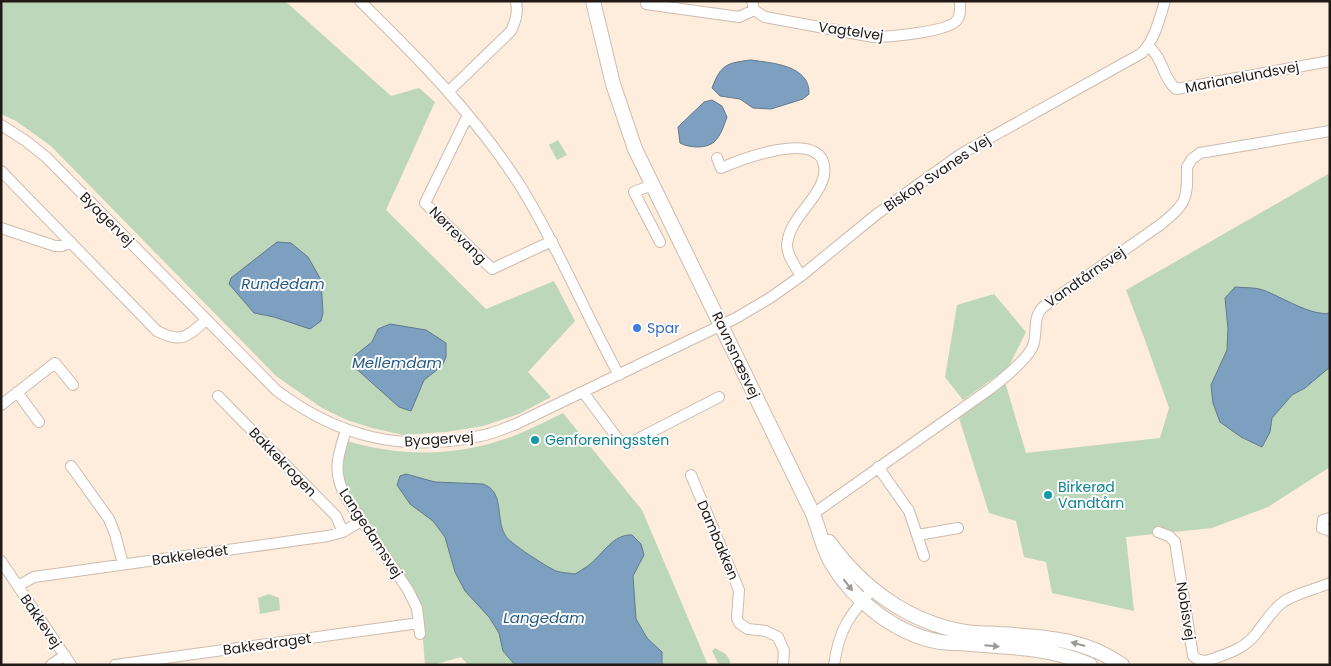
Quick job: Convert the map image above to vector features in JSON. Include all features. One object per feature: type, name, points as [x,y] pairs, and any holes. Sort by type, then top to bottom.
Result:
[{"type":"main road","name":"Ravnsnæsvej","points":[[593,1],[613,84],[635,149],[813,514],[831,563],[862,602],[887,620],[911,633],[940,642],[1051,652],[1074,658],[1090,665]]},
{"type":"main road","name":"Ravnsnæsvej","points":[[818,527],[840,556],[872,590],[888,602],[921,620],[965,632],[1052,637],[1087,646],[1113,658],[1122,665]]},
{"type":"street","points":[[360,1],[448,92],[497,151],[552,241],[619,374]]},
{"type":"street","points":[[448,92],[511,31],[518,10],[516,1]]},
{"type":"street","name":"Vagtelvej","points":[[646,4],[739,17],[753,6],[765,17],[872,37],[889,37],[947,28],[957,20],[960,11],[960,1]]},
{"type":"street","name":"Biskop Svanes Vej","points":[[721,324],[770,298],[801,276],[877,214],[961,154],[1142,53],[1155,33],[1165,1]]},
{"type":"street","name":"Marianelundsvej","points":[[1148,46],[1156,52],[1168,82],[1176,89],[1330,60]]},
{"type":"street","name":"Nørrevang","points":[[468,115],[425,203],[492,269],[552,241]]},
{"type":"street","name":"Byagervej","points":[[1,125],[46,157],[276,390],[297,406],[346,430],[376,438],[402,442],[453,441],[482,436],[516,424],[721,324]]},
{"type":"street","name":"Vandtårnsvej","points":[[813,514],[990,390],[1005,377],[1033,347],[1036,318],[1043,307],[1178,210],[1185,199],[1188,189],[1187,167],[1192,159],[1200,153],[1330,131]]},
{"type":"street","points":[[717,158],[721,168],[742,159],[793,148],[813,151],[823,161],[822,182],[789,236],[788,253],[801,276]]},
{"type":"street","points":[[1,171],[157,331],[176,338],[188,336],[206,320]]},
{"type":"street","points":[[652,185],[634,192],[660,242]]},
{"type":"street","points":[[1,228],[55,246],[62,246],[71,242]]},
{"type":"street","points":[[1,405],[55,363],[73,385]]},
{"type":"street","points":[[17,392],[39,422]]},
{"type":"street","points":[[583,392],[618,439],[630,443],[719,397]]},
{"type":"street","name":"Bakkekrogen","points":[[218,396],[336,516],[343,532]]},
{"type":"street","name":"Langedamsvej","points":[[346,430],[338,457],[336,471],[338,484],[408,590],[417,608],[420,634]]},
{"type":"street","points":[[71,466],[109,519],[116,534],[123,564]]},
{"type":"street","points":[[878,467],[909,511],[924,556]]},
{"type":"street","name":"Dambakken","points":[[691,475],[739,590],[737,618],[739,623],[748,630],[766,631],[778,638],[784,651],[783,665]]},
{"type":"street","points":[[1330,518],[1323,520],[1321,524],[1322,528],[1330,532]]},
{"type":"street","name":"Bakkeledet","points":[[18,586],[34,578],[328,536],[343,532],[361,521]]},
{"type":"street","points":[[918,535],[958,528]]},
{"type":"street","name":"Nobisvej","points":[[1158,532],[1170,536],[1175,542],[1193,656],[1198,661],[1206,661],[1244,646],[1274,610],[1284,602],[1330,583]]},
{"type":"street","name":"Bakkevej","points":[[1,561],[71,665]]},
{"type":"street","points":[[834,665],[840,633],[872,590]]},
{"type":"street","name":"Bakkedraget","points":[[115,665],[419,623]]},
{"type":"street","name":"Bakkevej","points":[[51,665],[65,655]]},
{"type":"green space","points":[[1,1],[285,1],[391,96],[419,88],[435,102],[386,210],[486,309],[554,281],[575,321],[528,372],[551,397],[519,414],[483,426],[446,432],[403,435],[347,420],[322,408],[276,376],[51,146],[16,121],[1,114]]},
{"type":"green space","points":[[558,140],[567,155],[557,160],[549,145]]},
{"type":"green space","points":[[1330,173],[1330,467],[1268,507],[1212,528],[1126,537],[1134,611],[1052,593],[1046,562],[1024,557],[1016,521],[989,513],[958,415],[1005,382],[1026,453],[1160,438],[1169,408],[1126,290]]},
{"type":"green space","points":[[994,294],[1026,332],[1008,368],[963,400],[945,377],[957,305]]},
{"type":"green space","points":[[563,413],[642,510],[708,665],[468,665],[461,657],[433,665],[425,665],[421,614],[348,494],[342,468],[347,441],[388,450],[408,452],[450,451],[491,444]]},
{"type":"green space","points":[[269,594],[279,598],[280,610],[260,614],[258,598]]},
{"type":"green space","points":[[715,648],[728,656],[730,665],[719,665],[712,651]]},
{"type":"water","points":[[751,60],[779,64],[797,71],[808,84],[809,94],[803,99],[771,109],[753,108],[740,99],[720,96],[712,88],[722,69],[726,66],[736,62]]},
{"type":"water","points":[[712,100],[722,106],[727,117],[719,137],[711,144],[702,147],[693,147],[680,143],[678,127],[704,102]]},
{"type":"water","name":"Rundedam","points":[[277,242],[291,243],[308,257],[321,280],[323,313],[321,321],[310,329],[274,317],[254,313],[229,284],[231,278]]},
{"type":"water","points":[[1235,287],[1260,289],[1305,309],[1314,312],[1330,313],[1330,367],[1305,388],[1292,395],[1272,418],[1270,432],[1262,447],[1241,437],[1220,422],[1213,403],[1211,385],[1227,350],[1228,329],[1225,298]]},
{"type":"water","name":"Mellemdam","points":[[390,324],[426,330],[446,343],[446,357],[442,366],[424,380],[411,411],[399,407],[352,365],[353,357],[372,342],[378,329]]},
{"type":"water","name":"Langedam","points":[[406,474],[435,482],[483,484],[490,488],[497,499],[502,528],[508,539],[558,572],[575,574],[594,561],[614,541],[632,535],[641,544],[644,555],[633,576],[636,619],[647,638],[662,652],[662,665],[515,665],[503,651],[499,633],[489,617],[465,591],[455,572],[445,537],[433,521],[410,504],[397,485],[400,476]]},
{"type":"place","name":"Spar","points":[[637,328]]},
{"type":"place","name":"Genforeningssten","points":[[535,440]]},
{"type":"place","name":"Birkerød Vandtårn","points":[[1048,495]]}]
